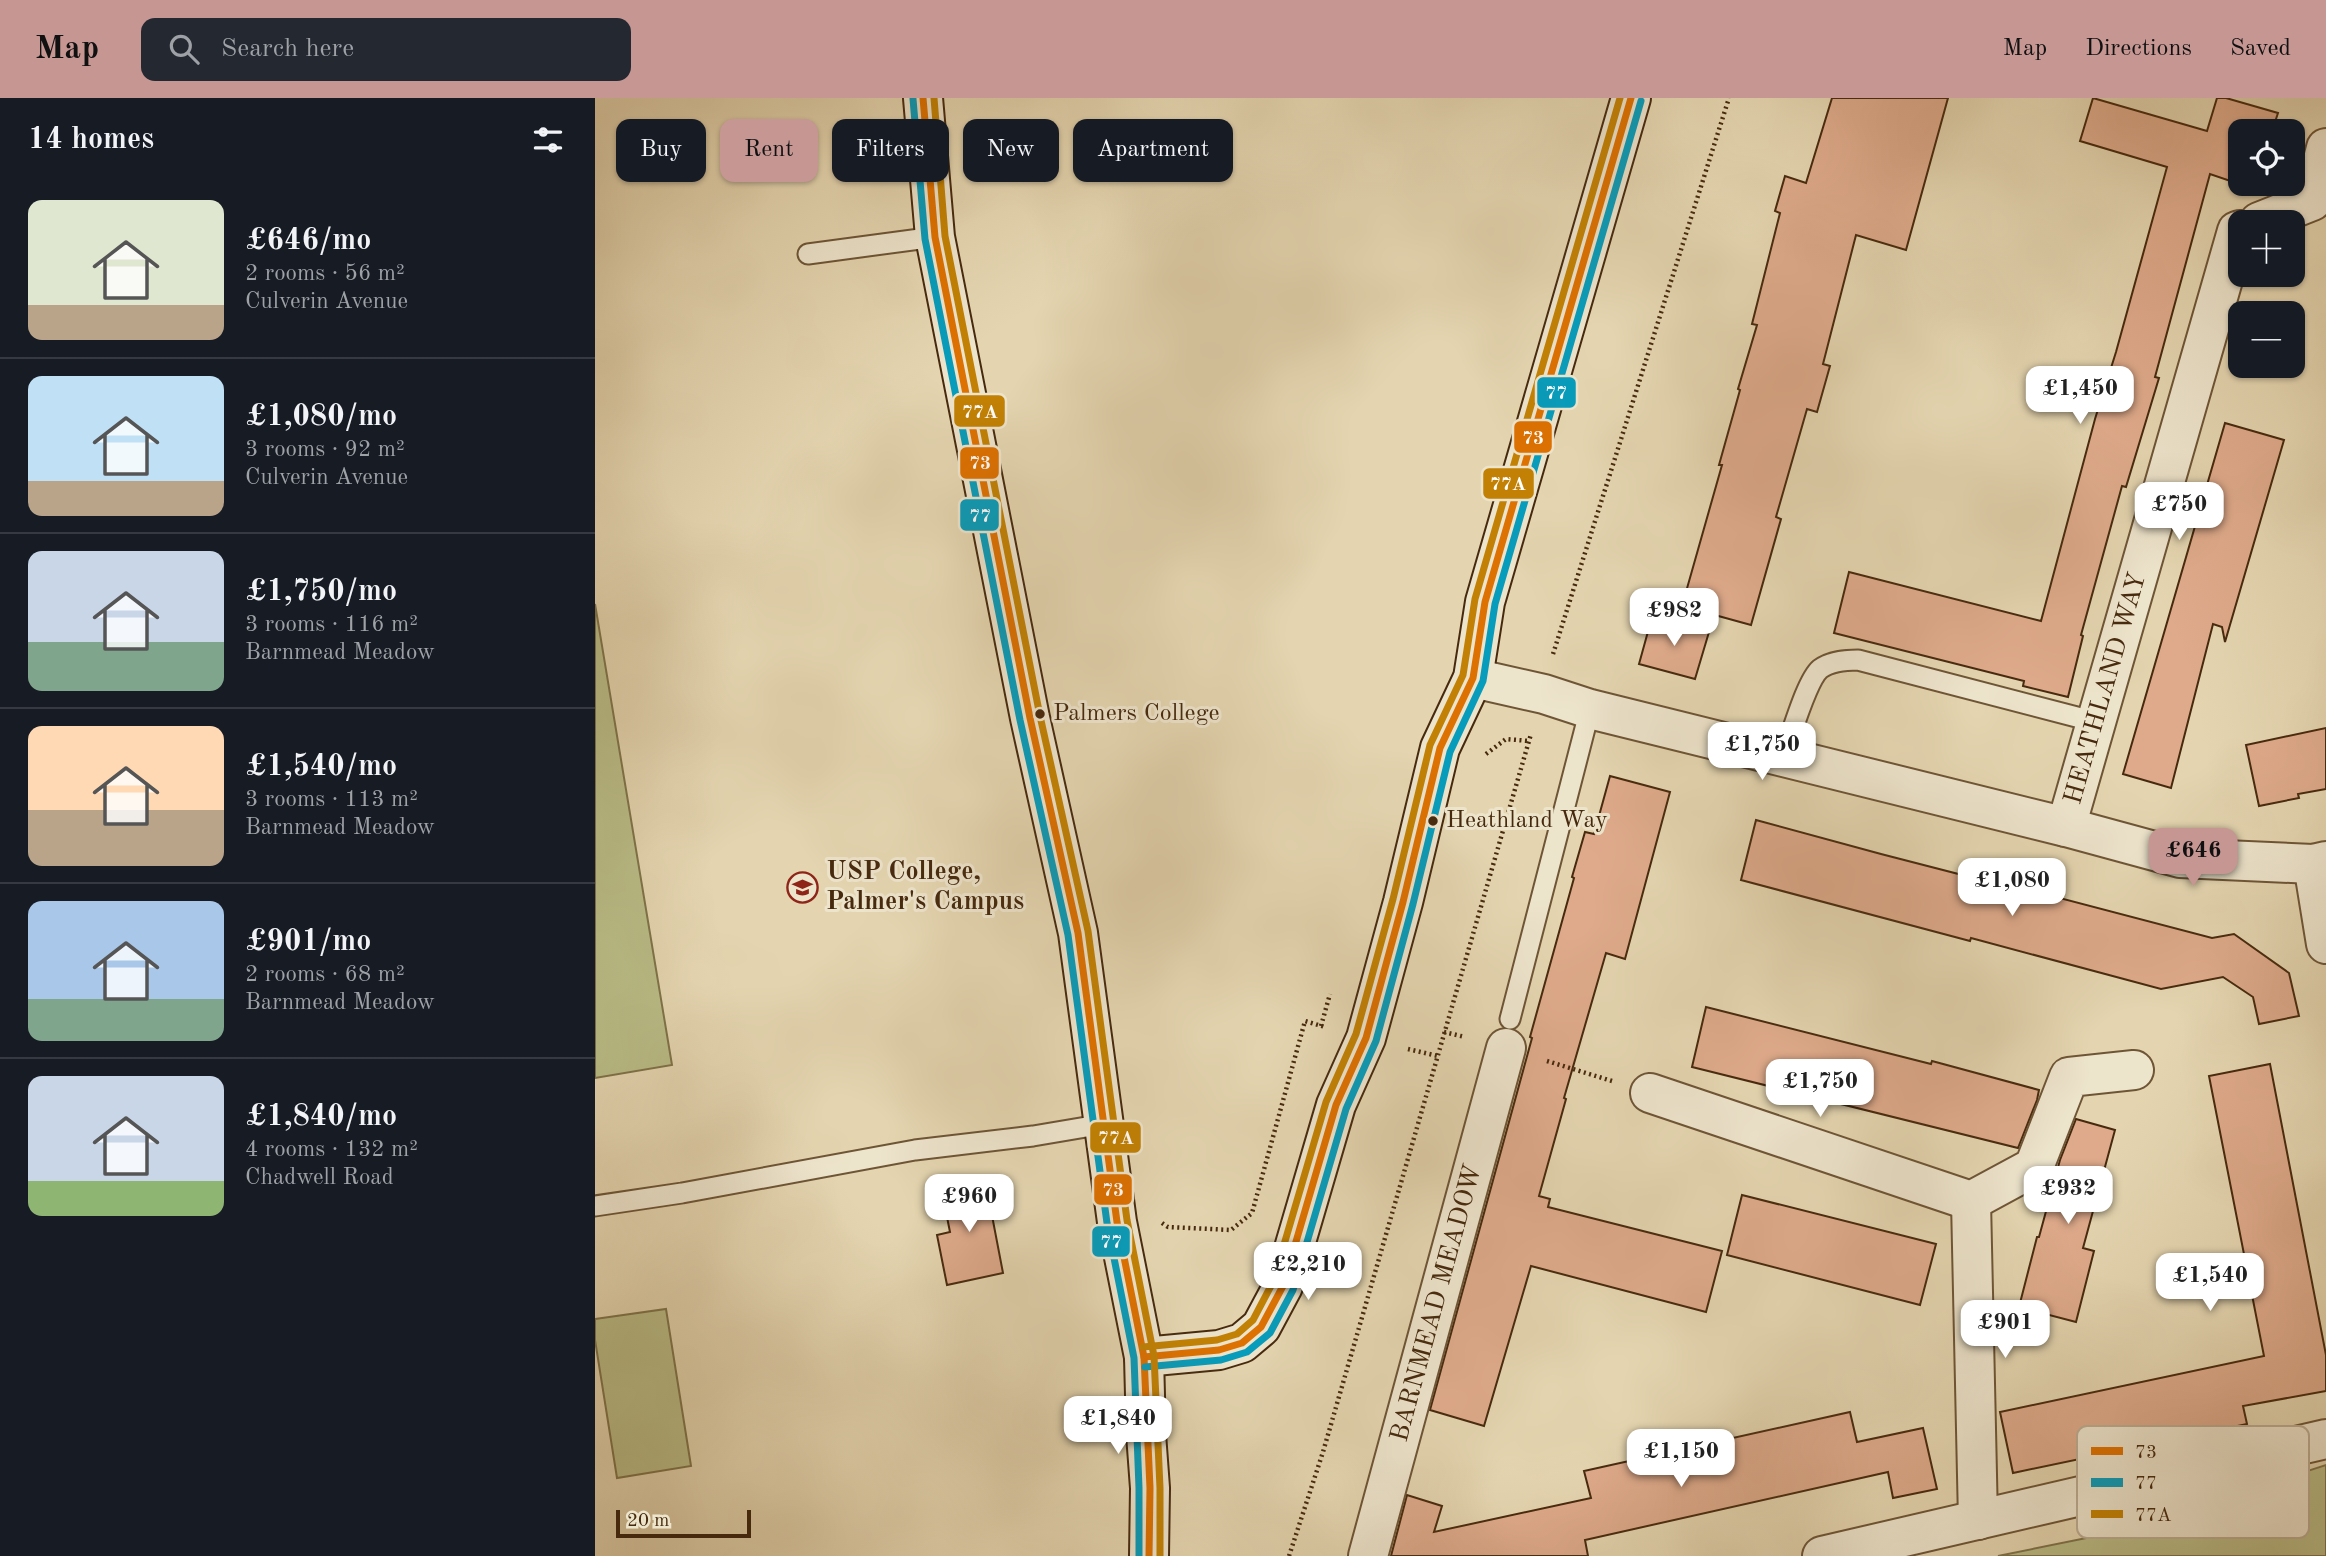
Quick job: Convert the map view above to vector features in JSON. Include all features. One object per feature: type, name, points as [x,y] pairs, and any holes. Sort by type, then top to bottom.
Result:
[{"type":"street","points":[[923,98],[935,237],[1030,718],[1078,933],[1117,1222],[1144,1357],[1150,1488],[1149,1556]]},
{"type":"street","points":[[1144,1357],[1219,1350],[1242,1343],[1261,1327],[1283,1286],[1336,1105],[1366,1038],[1403,902],[1440,748],[1473,678],[1485,602],[1631,98]]},
{"type":"street","points":[[2297,210],[2319,203],[2326,148]]},
{"type":"street","name":"HEATHLAND WAY","points":[[2066,827],[2228,263]]},
{"type":"street","points":[[1473,678],[1545,694],[1590,709],[2066,827],[2180,858],[2319,862],[2326,944]]},
{"type":"street","name":"BARNMEAD MEADOW","points":[[1368,1556],[1508,1033]]},
{"type":"street","points":[[1650,1093],[1971,1201],[2035,1167],[2069,1077],[2134,1070]]},
{"type":"street","points":[[1971,1201],[1978,1520]]},
{"type":"street","points":[[1822,1556],[2077,1497]]},
{"type":"lane","points":[[809,254],[935,237]]},
{"type":"lane","points":[[1783,757],[1817,672],[1834,662],[1847,660],[1858,660],[2097,722]]},
{"type":"lane","points":[[1508,1033],[1590,709]]},
{"type":"lane","points":[[595,1206],[682,1193],[915,1150],[1033,1136],[1104,1124]]},
{"type":"path","points":[[1553,656],[1729,98]]},
{"type":"path","points":[[1289,1556],[1323,1452],[1532,731]]},
{"type":"path","points":[[1484,757],[1506,739],[1529,741]]},
{"type":"path","points":[[1153,1217],[1168,1227],[1231,1230],[1252,1213],[1305,1021],[1333,1029]]},
{"type":"path","points":[[1403,1047],[1438,1056]]},
{"type":"green space","points":[[595,604],[672,1065],[595,1078]]},
{"type":"green space","points":[[666,1309],[691,1466],[617,1478],[595,1340],[595,1319]]},
{"type":"green space","points":[[2326,1465],[2326,1556],[1998,1556],[2087,1538],[2309,1538],[2309,1471]]},
{"type":"building","points":[[1832,98],[1948,98],[1906,250],[1856,235],[1823,364],[1830,366],[1817,412],[1807,409],[1776,517],[1781,519],[1751,625],[1682,606],[1722,465],[1719,465],[1757,325],[1752,324],[1780,213],[1775,211],[1785,176],[1806,183]]},
{"type":"building","points":[[2093,98],[2207,131],[2217,98],[2226,98],[2278,113],[2276,119],[2228,119],[2228,180],[2210,174],[2155,377],[2159,378],[2126,487],[2122,486],[2081,635],[2083,636],[2068,697],[2023,686],[2024,681],[1834,633],[1849,572],[2041,621],[2167,167],[2080,141]]},
{"type":"building","points":[[2225,423],[2284,440],[2225,642],[2222,627],[2213,624],[2171,788],[2123,774]]},
{"type":"building","points":[[1652,617],[1709,632],[1695,679],[1639,664]]},
{"type":"building","points":[[2326,728],[2326,789],[2259,806],[2246,745]]},
{"type":"building","points":[[1610,776],[1670,792],[1625,959],[1606,953],[1539,1196],[1550,1199],[1548,1207],[1722,1251],[1706,1312],[1531,1266],[1484,1426],[1430,1410],[1532,1038],[1530,1037],[1574,878],[1572,877],[1585,832],[1594,834]]},
{"type":"building","points":[[1756,820],[2212,938],[2234,934],[2289,973],[2299,1016],[2259,1024],[2253,997],[2223,977],[2161,989],[1741,880]]},
{"type":"building","points":[[1706,1007],[1931,1064],[1932,1061],[2039,1090],[2037,1100],[2018,1148],[1692,1067]]},
{"type":"building","points":[[2270,1064],[2326,1355],[2326,1391],[2243,1406],[2247,1424],[2237,1426],[2077,1426],[2077,1460],[2013,1473],[2000,1412],[2264,1356],[2209,1076]]},
{"type":"building","points":[[2076,1119],[2115,1130],[2083,1248],[2094,1251],[2076,1322],[2019,1307],[2060,1160]]},
{"type":"building","points":[[985,1179],[1003,1273],[947,1285],[937,1235],[950,1232],[941,1187]]},
{"type":"building","points":[[1742,1195],[1936,1244],[1920,1305],[1727,1255]]},
{"type":"building","points":[[1850,1412],[1857,1442],[1923,1428],[1937,1489],[1893,1498],[1888,1472],[1585,1540],[1588,1556],[1391,1556],[1407,1495],[1442,1506],[1434,1532],[1591,1498],[1584,1471]]},
{"type":"transit line","name":"73","points":[[923,98],[935,237],[1030,718],[1078,933],[1117,1222],[1144,1357],[1150,1488],[1149,1556]]},
{"type":"transit line","name":"77A","points":[[934,98],[945,236],[1040,716],[1088,931],[1127,1220],[1154,1356],[1160,1556]]},
{"type":"transit line","name":"77A","points":[[1143,1347],[1217,1340],[1237,1334],[1253,1320],[1273,1282],[1326,1102],[1356,1034],[1393,899],[1430,745],[1463,675],[1475,599],[1620,98]]},
{"type":"transit line","name":"73","points":[[1144,1357],[1219,1350],[1242,1343],[1261,1327],[1283,1286],[1336,1105],[1366,1038],[1403,902],[1440,748],[1473,678],[1485,602],[1631,98]]},
{"type":"transit line","name":"77","points":[[913,99],[925,239],[1020,720],[1068,935],[1107,1223],[1134,1358],[1139,1556]]},
{"type":"transit line","name":"77","points":[[1145,1367],[1221,1360],[1247,1352],[1270,1333],[1293,1290],[1346,1109],[1376,1041],[1450,752],[1483,681],[1495,604],[1641,101]]},
{"type":"place","name":"Palmers College","points":[[1040,714]]},
{"type":"place","name":"Heathland Way","points":[[1433,821]]},
{"type":"place","name":"USP College, Palmer's Campus","points":[[803,887]]}]
